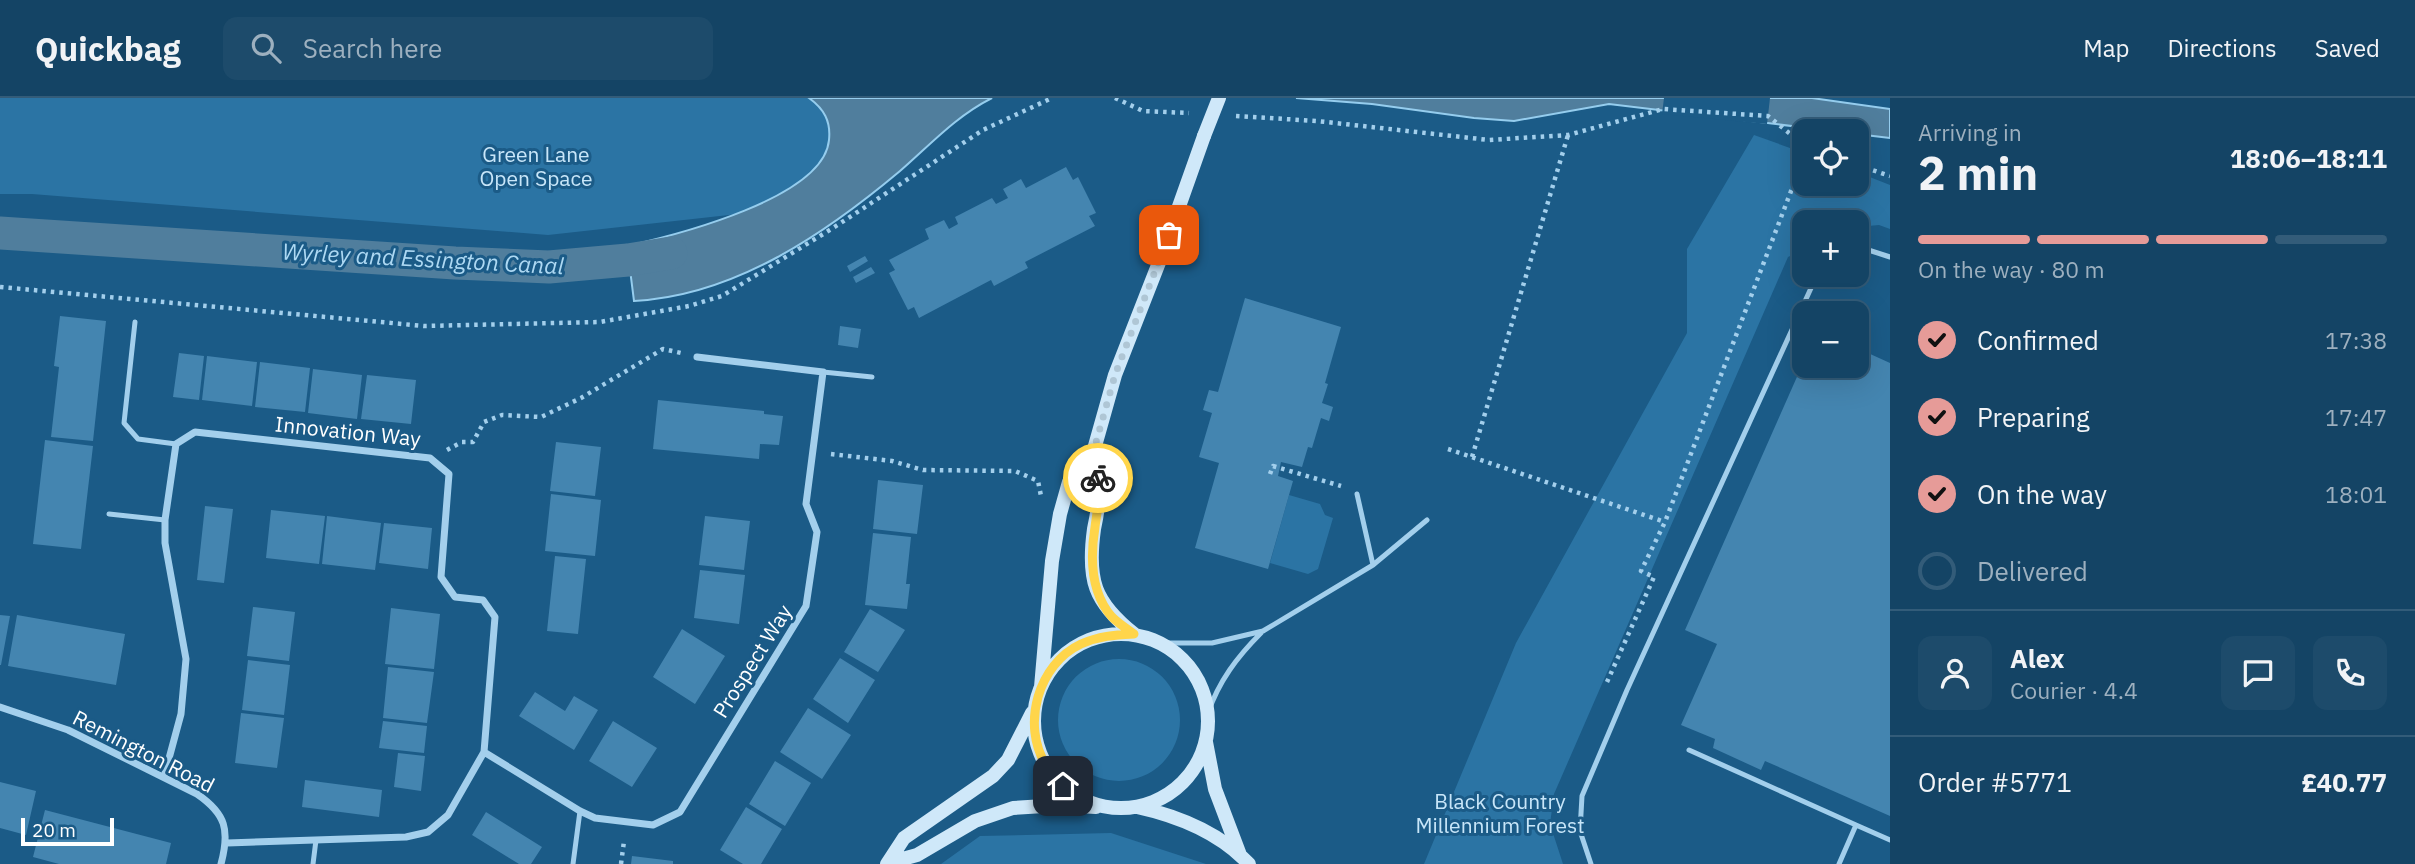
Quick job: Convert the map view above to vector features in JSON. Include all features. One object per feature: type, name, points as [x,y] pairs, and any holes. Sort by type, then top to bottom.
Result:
[{"type":"street","points":[[887,864],[905,838],[993,776],[1008,760],[1034,709],[1041,687],[1052,561],[1069,482],[1093,453],[1115,375],[1219,98]]},
{"type":"street","points":[[697,357],[823,372]]},
{"type":"street","name":"Prospect Way","points":[[484,752],[596,818],[653,825],[680,812],[807,606],[817,532],[806,504],[823,372]]},
{"type":"street","name":"Innovation Way","points":[[176,444],[195,432],[430,458],[449,474],[441,577],[454,597],[483,600],[495,617],[484,752],[448,815],[428,832],[406,837],[227,844]]},
{"type":"street","points":[[164,777],[181,714],[186,659],[165,543],[165,520],[176,444]]},
{"type":"street","points":[[1093,453],[1099,486],[1091,554],[1093,578],[1112,617],[1134,634],[1161,643],[1184,661],[1200,685],[1208,713],[1206,742],[1214,789],[1245,860]]},
{"type":"street","points":[[1041,687],[1056,663],[1078,645],[1105,635],[1134,634]]},
{"type":"street","name":"Remington Road","points":[[0,707],[68,730],[197,794],[214,806],[223,819],[227,844]]},
{"type":"street","points":[[1034,709],[1035,737],[1045,764],[1063,786],[1087,801],[1115,808]]},
{"type":"street","points":[[887,864],[917,855],[975,821],[1013,808],[1136,807],[1156,801],[1175,789],[1194,768],[1206,742]]},
{"type":"street","points":[[1136,807],[1184,819],[1245,860]]},
{"type":"street","points":[[221,864],[227,844]]},
{"type":"lane","points":[[1869,250],[1890,257]]},
{"type":"lane","points":[[1591,864],[1580,831],[1582,796],[1627,690],[1812,287]]},
{"type":"lane","points":[[135,322],[124,423],[138,439],[176,444]]},
{"type":"lane","points":[[823,372],[872,377]]},
{"type":"lane","points":[[1357,494],[1373,565]]},
{"type":"lane","points":[[109,514],[165,520]]},
{"type":"lane","points":[[1208,713],[1221,680],[1263,631],[1373,565],[1427,520]]},
{"type":"lane","points":[[1161,643],[1212,643],[1263,631]]},
{"type":"lane","points":[[1689,750],[1890,840]]},
{"type":"lane","points":[[573,864],[580,811]]},
{"type":"lane","points":[[1839,864],[1856,825]]},
{"type":"lane","points":[[313,864],[316,841]]},
{"type":"path","points":[[0,287],[424,326],[600,322],[690,306],[722,296],[833,228],[983,130],[1052,98]]},
{"type":"path","points":[[1115,98],[1143,111],[1197,114]]},
{"type":"path","points":[[1223,115],[1317,121],[1489,140],[1568,135],[1663,109],[1768,116],[1792,135]]},
{"type":"path","points":[[1472,457],[1568,135]]},
{"type":"path","points":[[1869,169],[1890,176]]},
{"type":"path","points":[[1607,682],[1654,577],[1641,571],[1665,522],[1792,189]]},
{"type":"path","points":[[430,458],[462,442],[473,442],[484,422],[502,415],[541,417],[581,398],[663,349],[697,357]]},
{"type":"path","points":[[1448,449],[1665,522]]},
{"type":"path","points":[[813,452],[892,461],[923,470],[1023,473],[1038,481],[1044,509],[1060,514]]},
{"type":"path","points":[[1270,474],[1273,467],[1345,487]]},
{"type":"green space","name":"Green Lane Open Space","points":[[0,98],[809,98],[827,119],[829,146],[823,161],[802,179],[761,204],[738,214],[548,235],[32,194],[0,194]]},
{"type":"green space","name":"Black Country Millennium Forest","points":[[1754,135],[1792,149],[1792,196],[1869,196],[1869,177],[1890,185],[1890,229],[1879,225],[1869,226],[1869,210],[1792,210],[1792,255],[1788,257],[1554,794],[1550,824],[1563,864],[1424,864],[1516,643],[1687,333],[1687,249]]},
{"type":"green space","points":[[1289,495],[1320,504],[1325,515],[1333,518],[1318,569],[1308,574],[1270,563]]},
{"type":"green space","points":[[1119,659],[1142,664],[1162,677],[1175,697],[1180,720],[1175,743],[1162,763],[1142,776],[1119,781],[1096,776],[1076,763],[1063,743],[1058,720],[1063,697],[1076,677],[1096,664]]},
{"type":"green space","points":[[1111,833],[1206,864],[941,864],[980,836]]},
{"type":"shaded area","points":[[809,98],[992,98],[955,122],[900,171],[841,217],[776,258],[707,287],[671,297],[634,301],[627,246],[679,233],[744,211],[776,196],[802,179],[821,161],[829,140],[828,121]]},
{"type":"shaded area","points":[[1296,98],[1812,98],[1890,109],[1890,138],[1869,135],[1869,119],[1792,119],[1792,126],[1609,104],[1514,121]]},
{"type":"pier","points":[[1664,98],[1770,98],[1767,124],[1662,114]]},
{"type":"building","points":[[1066,167],[1073,180],[1078,177],[1096,213],[1089,216],[1095,226],[1025,262],[1028,268],[994,286],[991,280],[919,318],[914,307],[908,310],[889,273],[895,270],[889,260],[929,239],[925,229],[944,220],[949,229],[958,224],[955,217],[992,198],[996,204],[1008,198],[1003,189],[1021,179],[1026,188]]},
{"type":"building","points":[[865,256],[868,261],[850,272],[847,266]]},
{"type":"building","points":[[871,267],[875,273],[856,283],[853,277]]},
{"type":"building","points":[[1245,298],[1341,327],[1322,403],[1333,407],[1329,421],[1321,418],[1312,448],[1308,447],[1302,467],[1281,462],[1278,476],[1293,481],[1268,569],[1195,548],[1219,463],[1199,457],[1212,413],[1203,410],[1209,390],[1218,392]]},
{"type":"building","points":[[60,316],[106,321],[93,441],[51,437],[59,367],[54,366]]},
{"type":"building","points":[[840,326],[861,329],[858,348],[838,345]]},
{"type":"building","points":[[179,353],[204,356],[199,400],[173,397]]},
{"type":"building","points":[[1869,353],[1890,363],[1890,816],[1765,761],[1761,770],[1713,748],[1715,739],[1681,725],[1717,644],[1685,630],[1796,378],[1869,378]]},
{"type":"building","points":[[207,356],[257,362],[252,406],[202,400]]},
{"type":"building","points":[[260,362],[310,368],[305,412],[255,407]]},
{"type":"building","points":[[313,369],[362,375],[357,419],[308,413]]},
{"type":"building","points":[[367,375],[416,380],[411,424],[361,419]]},
{"type":"building","points":[[658,400],[764,411],[764,414],[783,416],[779,445],[760,444],[759,459],[653,449]]},
{"type":"building","points":[[45,440],[93,446],[81,549],[33,544]]},
{"type":"building","points":[[556,442],[601,447],[595,496],[550,491]]},
{"type":"building","points":[[878,480],[923,485],[917,534],[873,529]]},
{"type":"building","points":[[551,494],[601,500],[595,556],[545,551]]},
{"type":"building","points":[[205,506],[233,509],[224,583],[197,580]]},
{"type":"building","points":[[271,510],[325,516],[319,564],[266,558]]},
{"type":"building","points":[[327,516],[381,523],[375,570],[322,564]]},
{"type":"building","points":[[705,516],[750,521],[744,570],[699,565]]},
{"type":"building","points":[[384,523],[432,528],[428,569],[379,563]]},
{"type":"building","points":[[873,533],[911,537],[906,584],[910,584],[907,609],[865,605]]},
{"type":"building","points":[[555,556],[586,559],[578,634],[547,631]]},
{"type":"building","points":[[700,570],[745,575],[739,624],[694,618]]},
{"type":"building","points":[[253,607],[295,612],[289,661],[247,656]]},
{"type":"building","points":[[391,608],[440,614],[434,669],[385,664]]},
{"type":"building","points":[[870,609],[905,630],[878,672],[844,652]]},
{"type":"building","points":[[0,615],[10,616],[1,665],[0,665]]},
{"type":"building","points":[[17,615],[125,634],[116,685],[8,666]]},
{"type":"building","points":[[682,629],[725,656],[695,704],[653,677]]},
{"type":"building","points":[[840,658],[875,680],[848,723],[813,699]]},
{"type":"building","points":[[248,660],[290,665],[284,715],[242,710]]},
{"type":"building","points":[[388,667],[434,672],[427,723],[383,718]]},
{"type":"building","points":[[535,692],[565,711],[574,696],[598,710],[574,750],[519,716]]},
{"type":"building","points":[[808,708],[851,735],[822,779],[780,752]]},
{"type":"building","points":[[241,713],[284,718],[277,768],[235,763]]},
{"type":"building","points":[[383,721],[427,726],[424,753],[379,748]]},
{"type":"building","points":[[613,721],[657,748],[632,787],[589,761]]},
{"type":"building","points":[[398,753],[425,756],[421,791],[394,787]]},
{"type":"building","points":[[775,761],[811,783],[785,826],[749,804]]},
{"type":"building","points":[[305,780],[382,790],[379,817],[302,807]]},
{"type":"building","points":[[0,782],[36,791],[26,835],[0,828]]},
{"type":"building","points":[[746,807],[782,829],[761,864],[743,864],[720,850]]},
{"type":"building","points":[[45,810],[171,843],[166,864],[59,864],[33,857]]},
{"type":"building","points":[[486,812],[542,847],[531,864],[519,864],[472,835]]},
{"type":"building","points":[[632,856],[673,861],[673,864],[631,864]]},
{"type":"waterway","name":"Wyrley and Essington Canal","points":[[0,233],[549,267],[671,253]]},
{"type":"way so far","points":[[1098,478],[1093,453],[1115,375],[1169,235]]},
{"type":"route","points":[[1063,786],[1045,764],[1035,737],[1034,709],[1041,687],[1056,663],[1078,645],[1105,635],[1134,634],[1112,617],[1093,578],[1091,554],[1098,478]]}]
